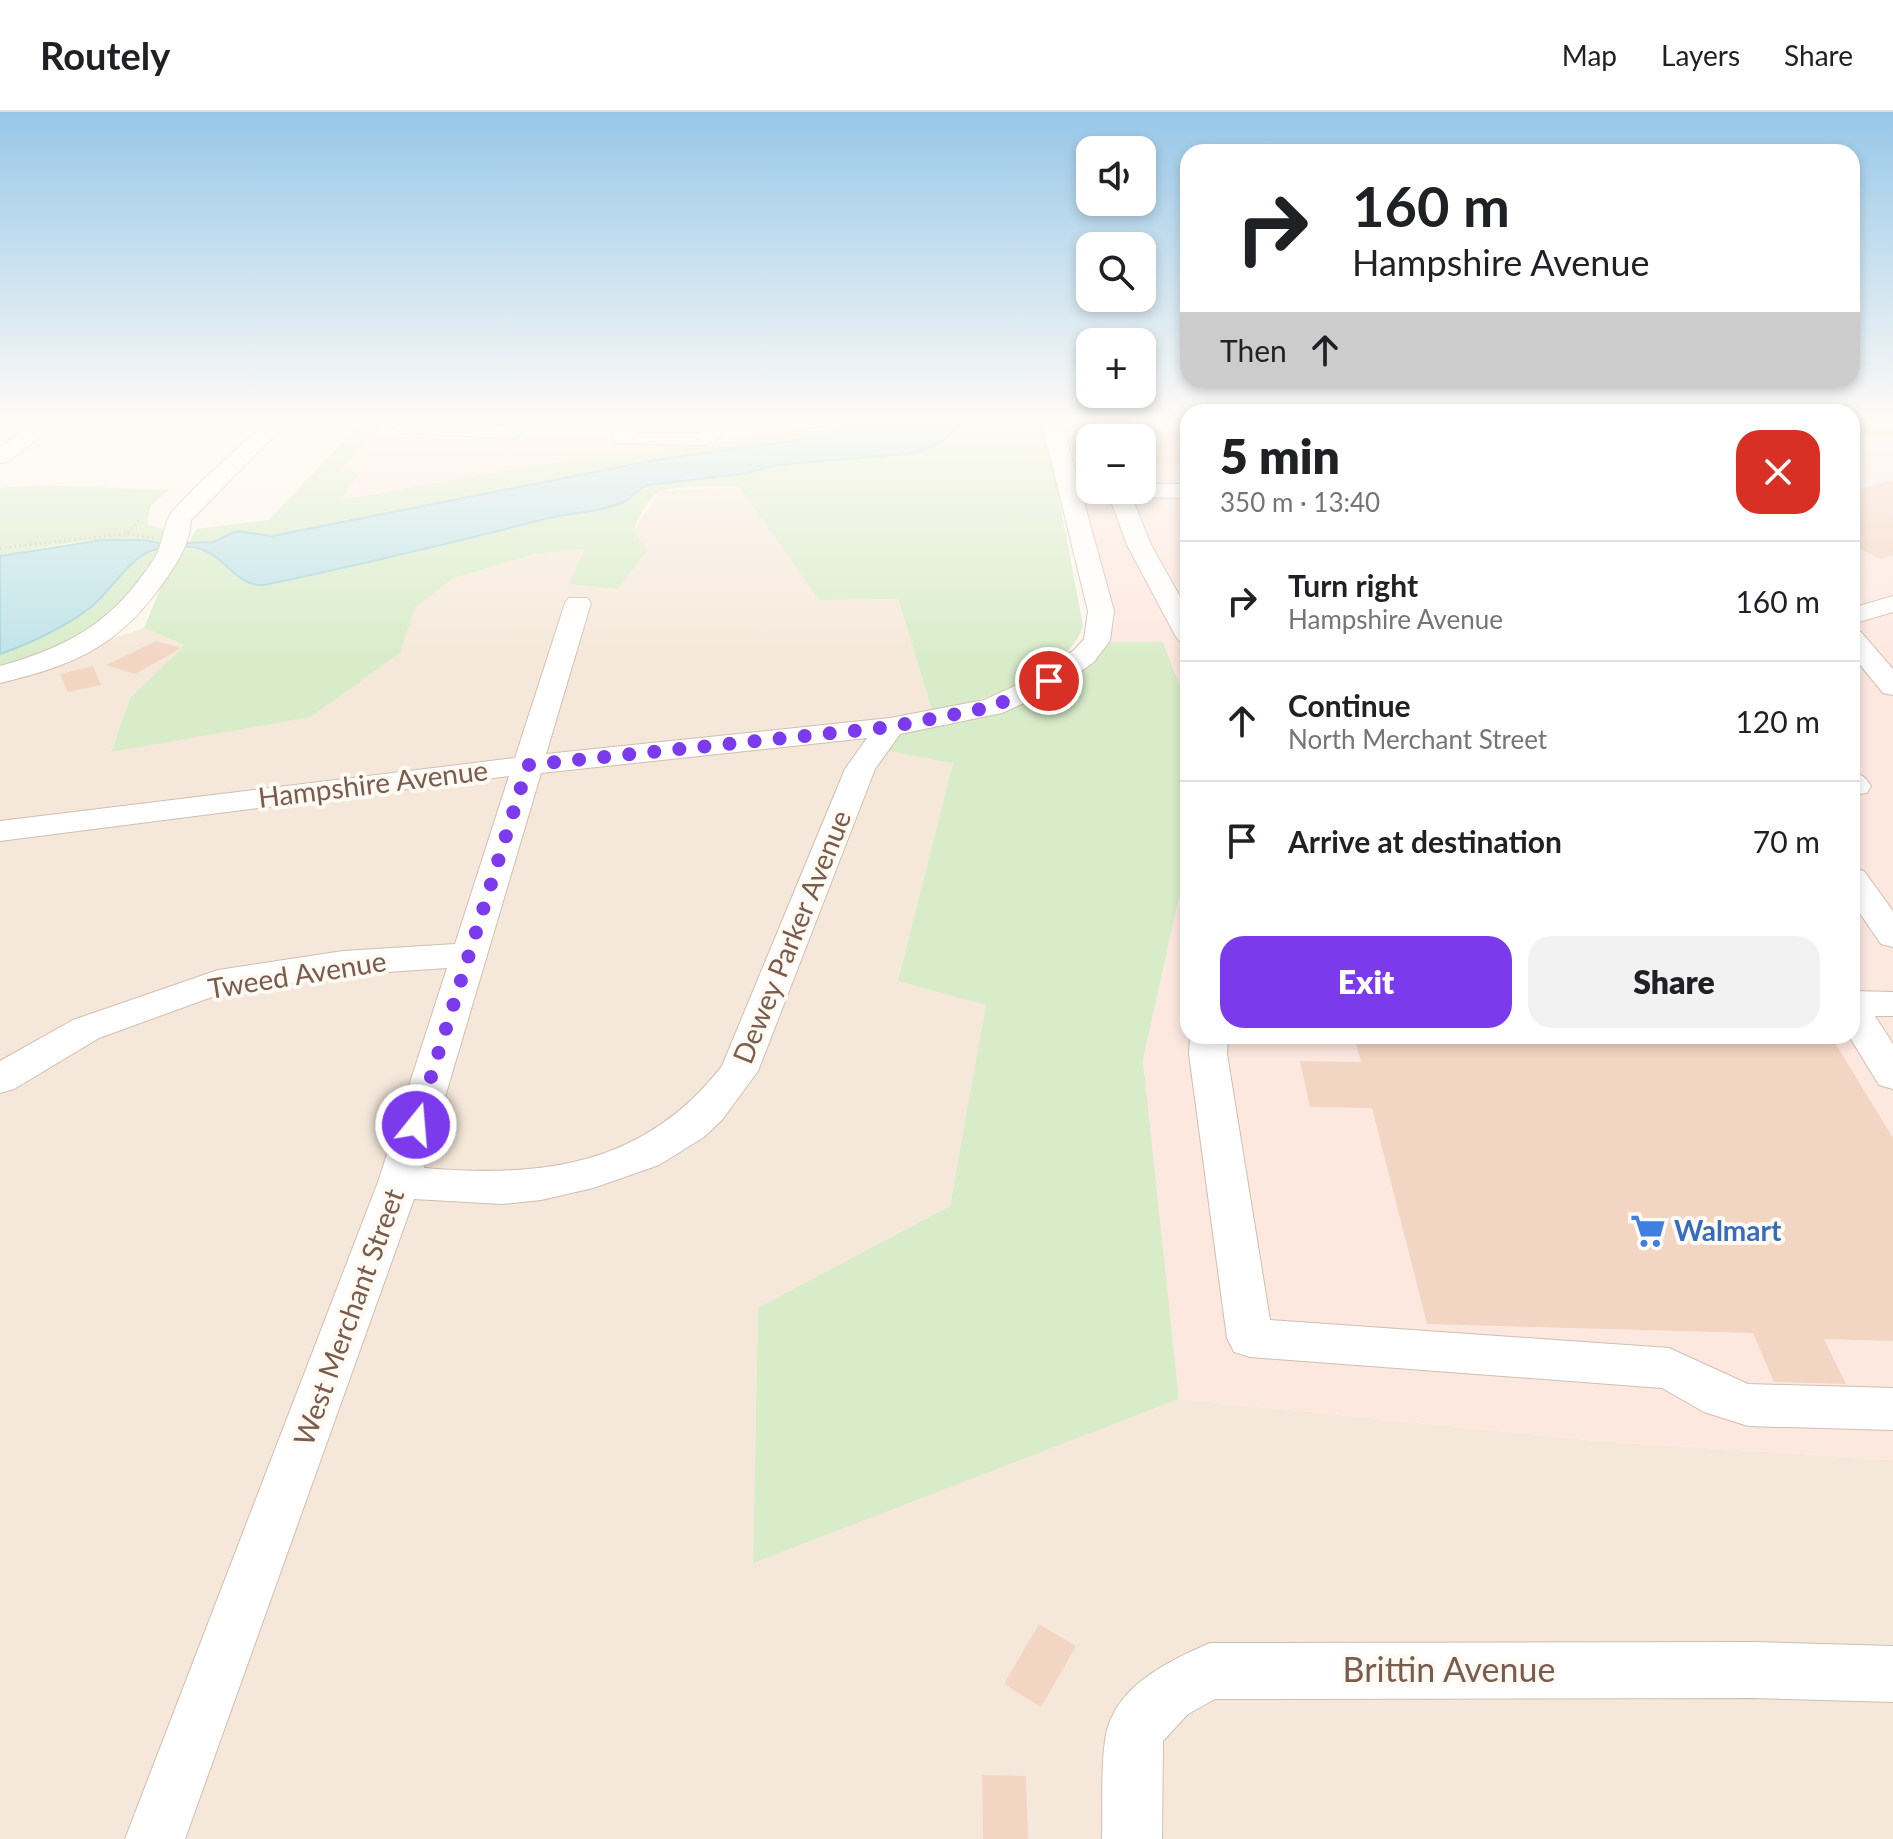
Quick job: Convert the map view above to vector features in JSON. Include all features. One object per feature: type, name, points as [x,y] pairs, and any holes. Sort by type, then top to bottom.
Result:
[{"type":"street","points":[[0,675],[49,658],[115,625],[140,599],[179,518],[198,500]]},
{"type":"street","name":"Hampshire Avenue","points":[[0,831],[528,765],[890,727],[992,707],[1019,696],[1070,667],[1097,640],[1101,611],[1082,504]]},
{"type":"street","points":[[1123,504],[1139,545],[1180,620]]},
{"type":"street","name":"West Merchant Street","points":[[155,1839],[399,1182],[578,603]]},
{"type":"street","points":[[1860,614],[1893,604]]},
{"type":"street","points":[[1860,648],[1893,687]]},
{"type":"street","name":"Dewey Parker Avenue","points":[[399,1182],[513,1188],[571,1179],[626,1162],[682,1133],[707,1111],[739,1071],[860,769],[890,727]]},
{"type":"street","points":[[1860,889],[1893,936]]},
{"type":"street","name":"Tweed Avenue","points":[[0,1079],[86,1029],[218,982],[343,963],[469,955]]},
{"type":"street","points":[[1860,1003],[1893,1004]]},
{"type":"street","points":[[1860,1023],[1893,1075]]},
{"type":"street","points":[[1209,1044],[1250,1338],[1669,1368],[1721,1397],[1748,1405],[1893,1409]]},
{"type":"street","name":"Brittin Avenue","points":[[1132,1839],[1135,1730],[1168,1694],[1210,1671],[1753,1670],[1893,1674]]},
{"type":"path","points":[[126,534],[139,521]]},
{"type":"path","points":[[0,548],[126,534],[169,543]]},
{"type":"shaded area","points":[[655,500],[748,500],[819,600],[898,599],[932,710],[953,763],[898,981],[987,1004],[950,1206],[758,1309],[753,1562],[1179,1399],[1598,1441],[1893,1460],[1893,1839],[0,1839],[0,675],[144,628],[186,645],[130,698],[111,751],[311,717],[400,653],[415,608],[452,579],[534,554],[585,548],[633,529]]},
{"type":"shaded area","points":[[1156,500],[1180,500],[1180,687],[1163,642],[1110,642],[1115,617],[1083,504],[1156,504]]},
{"type":"shaded area","points":[[1860,500],[1893,500],[1893,1460],[1598,1441],[1179,1399],[1143,1060],[1180,893],[1180,1044],[1860,1044]]},
{"type":"green space","points":[[0,500],[157,500],[151,505],[147,524],[170,531],[140,588],[84,636],[0,670],[0,654],[52,633],[90,609],[131,564],[163,544],[102,540],[0,556]]},
{"type":"green space","points":[[288,500],[455,500],[272,536],[237,531],[219,541],[189,543],[196,529],[269,520]]},
{"type":"green space","points":[[650,500],[633,529],[647,551],[617,589],[569,584],[585,549],[534,554],[452,579],[415,608],[400,653],[311,717],[111,752],[130,698],[185,645],[144,628],[174,556],[186,548],[327,572],[625,502]]},
{"type":"green space","points":[[748,500],[1059,500],[1083,626],[1060,659],[1020,684],[973,701],[932,710],[898,599],[819,600]]},
{"type":"green space","points":[[1110,642],[1163,642],[1180,687],[1180,893],[1143,1060],[1179,1399],[753,1563],[758,1308],[950,1206],[986,1005],[898,981],[953,763],[888,751],[903,724],[992,707]]},
{"type":"water","points":[[455,500],[627,500],[614,506],[264,585],[255,585],[241,578],[204,550],[166,547],[153,550],[132,563],[97,602],[77,617],[0,654],[0,556],[102,540],[144,540],[164,544],[213,542],[237,531],[272,536]]},
{"type":"building","points":[[1860,500],[1893,500],[1893,555],[1881,559],[1860,549]]},
{"type":"building","points":[[156,641],[181,648],[135,674],[106,665]]},
{"type":"building","points":[[93,666],[101,685],[68,692],[60,674]]},
{"type":"building","name":"Walmart","points":[[1356,1044],[1836,1044],[1893,1138],[1893,1341],[1824,1339],[1846,1384],[1774,1382],[1753,1333],[1427,1324],[1372,1108],[1310,1107],[1300,1061],[1361,1062]]},
{"type":"building","points":[[1039,1624],[1076,1646],[1041,1707],[1004,1684]]},
{"type":"building","points":[[982,1775],[1026,1776],[1028,1839],[983,1839]]},
{"type":"place","name":"Walmart","points":[[1648,1231]]},
{"type":"route","points":[[416,1125],[528,765],[890,727],[992,707],[1049,681]]}]
